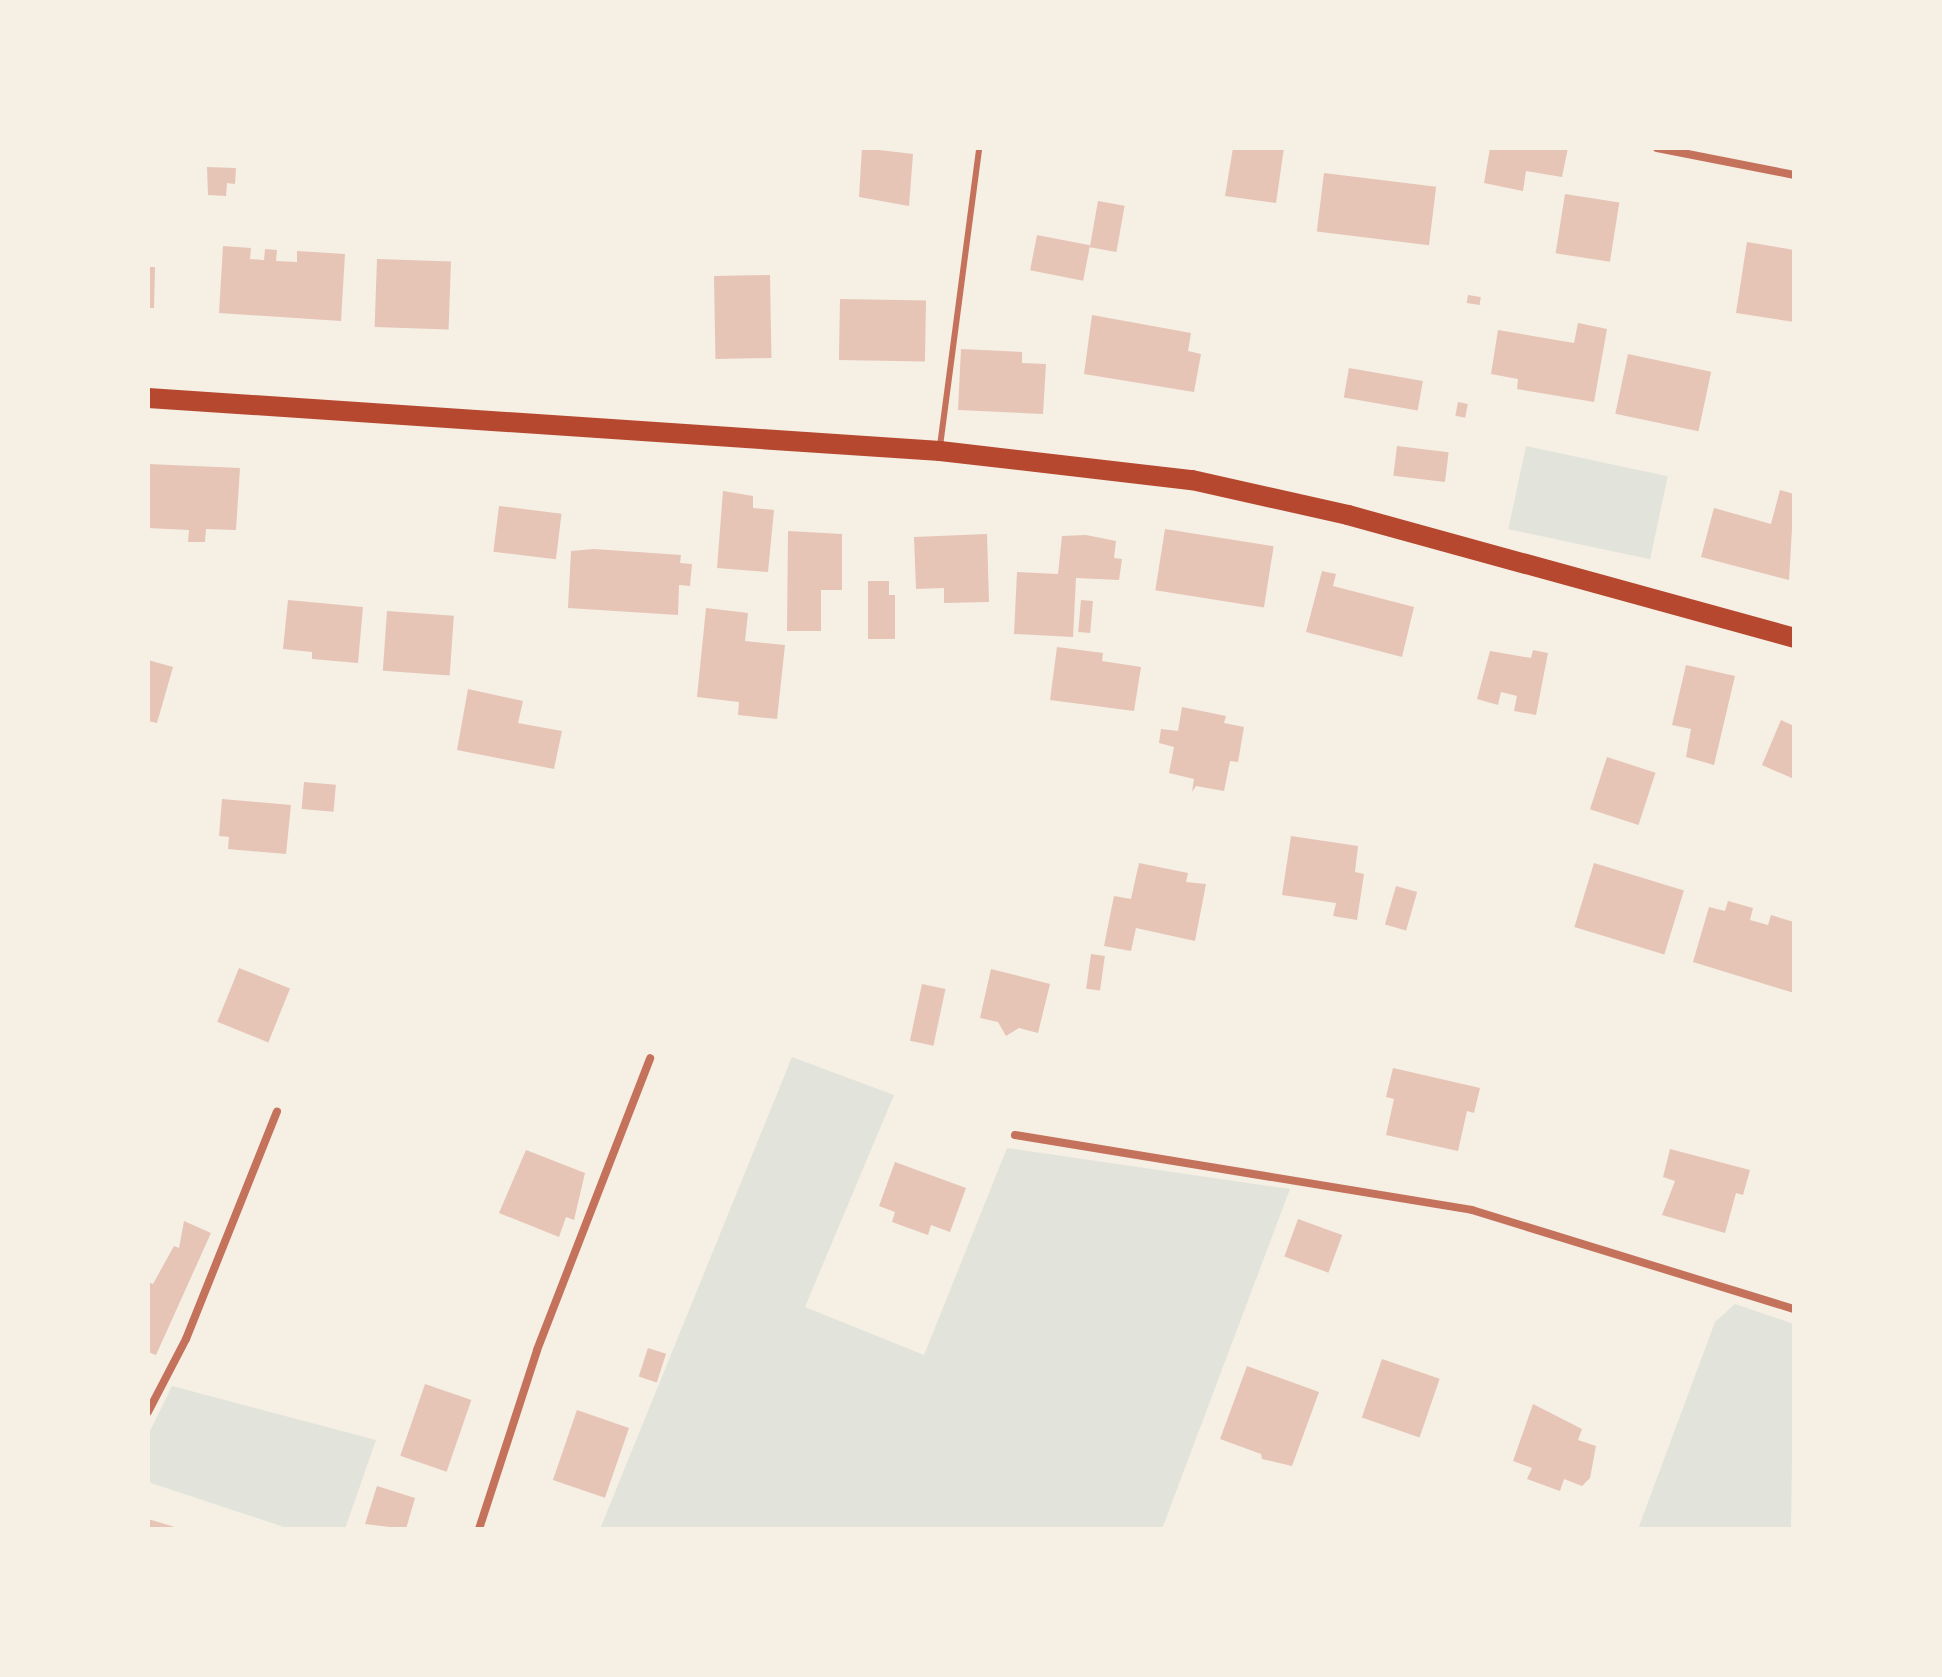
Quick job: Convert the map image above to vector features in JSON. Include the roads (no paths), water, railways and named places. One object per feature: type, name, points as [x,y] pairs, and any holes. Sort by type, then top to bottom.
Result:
[{"type":"main road","points":[[148,398],[940,451],[1077,464],[1244,490],[1794,638]]},
{"type":"street","points":[[1657,148],[1794,175]]},
{"type":"street","points":[[479,1529],[537,1350],[650,1058]]},
{"type":"street","points":[[148,1412],[186,1339],[277,1112]]},
{"type":"street","points":[[1015,1135],[1472,1210],[1794,1309]]},
{"type":"lane","points":[[940,451],[979,148]]}]
